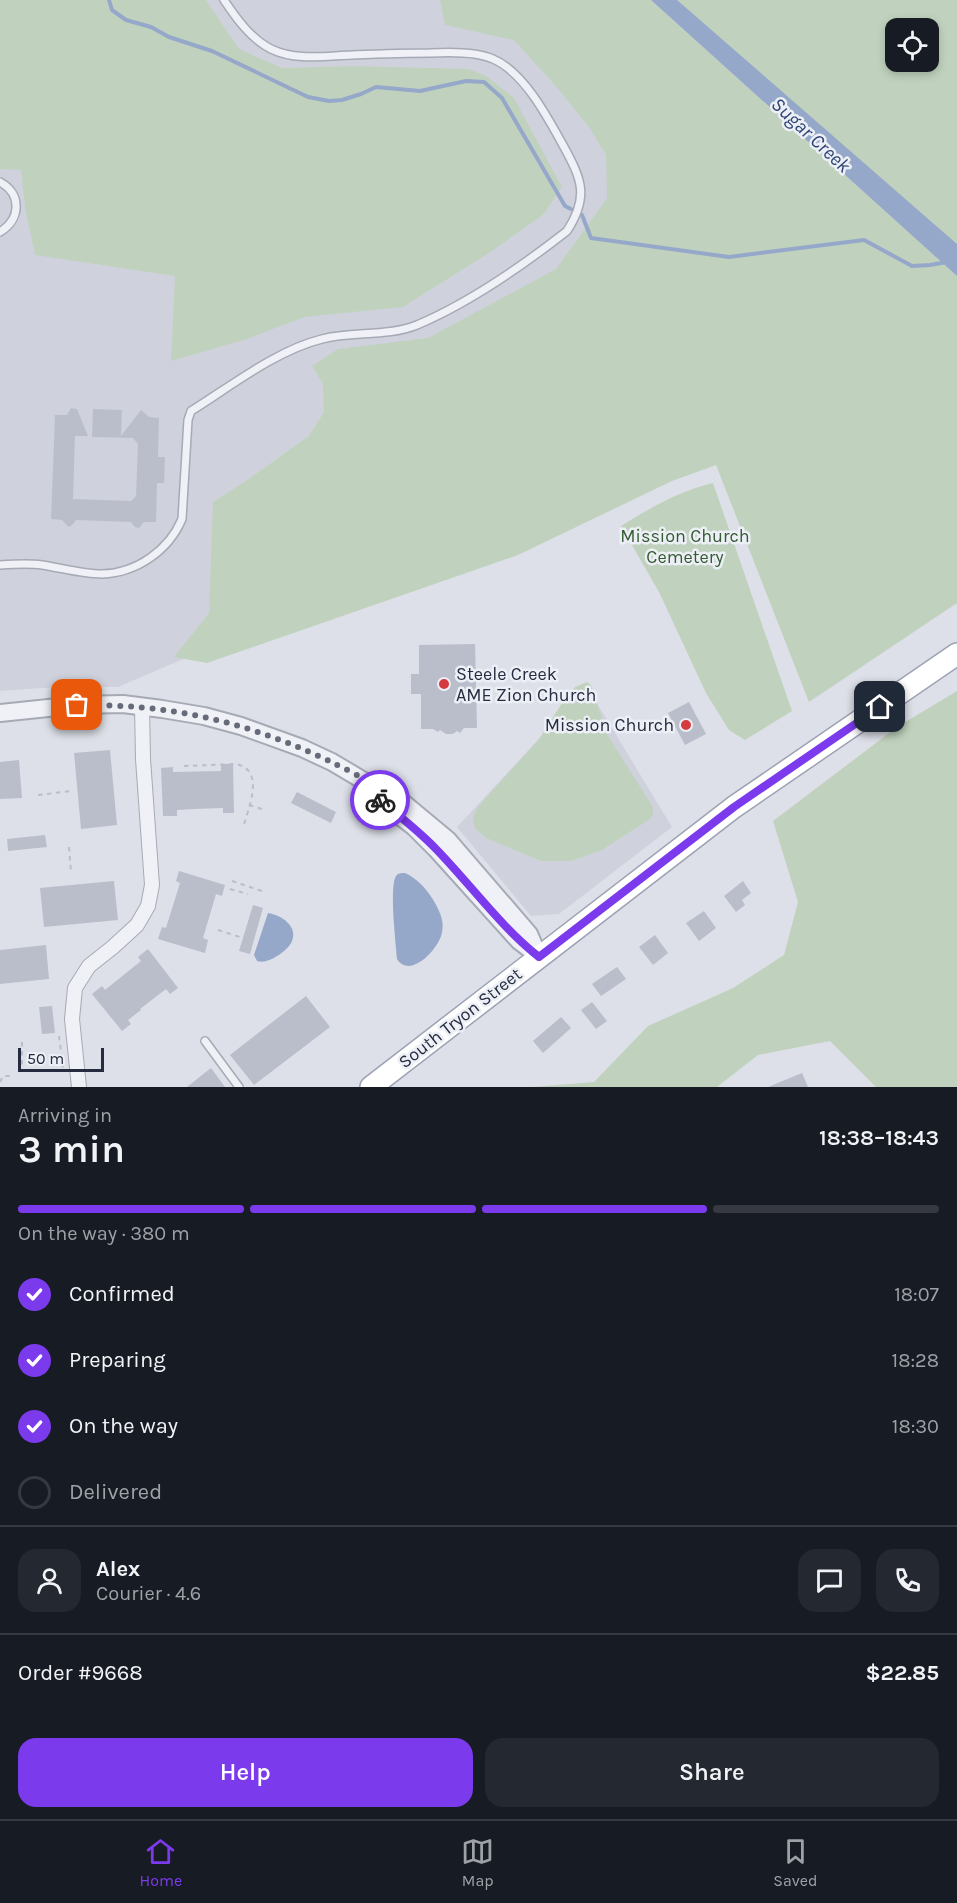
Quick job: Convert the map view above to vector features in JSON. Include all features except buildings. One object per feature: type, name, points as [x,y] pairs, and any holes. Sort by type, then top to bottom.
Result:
[{"type":"main road","name":"South Tryon Street","points":[[371,1087],[734,807],[957,654]]},
{"type":"street","points":[[0,712],[77,705],[142,706],[204,716],[251,729],[332,762],[374,786],[389,791],[448,840],[529,934],[539,957]]},
{"type":"street","points":[[79,1087],[72,1019],[75,988],[89,966],[137,925],[148,906],[152,885],[143,759],[142,706]]},
{"type":"lane","points":[[0,565],[41,565],[102,574],[120,572],[146,561],[169,542],[182,519],[188,420],[191,411],[286,351],[320,339],[340,335],[390,332],[417,325],[475,296],[567,231],[576,217],[581,203],[582,190],[570,157],[548,117],[524,84],[492,58],[450,52],[292,56],[269,48],[257,40],[243,26],[224,0]]},
{"type":"lane","points":[[0,182],[9,188],[17,203],[13,220],[8,227],[0,231]]},
{"type":"lane","points":[[205,1041],[239,1087]]},
{"type":"path","points":[[184,766],[240,764],[250,772],[253,787],[243,828]]},
{"type":"path","points":[[39,795],[71,791]]},
{"type":"path","points":[[249,805],[265,810]]},
{"type":"path","points":[[69,847],[71,872]]},
{"type":"path","points":[[232,881],[266,892]]},
{"type":"path","points":[[230,889],[248,894]]},
{"type":"path","points":[[218,930],[243,938]]},
{"type":"path","points":[[59,1036],[63,1068]]},
{"type":"path","points":[[22,1042],[22,1068]]},
{"type":"path","points":[[0,1082],[3,1076],[12,1076]]},
{"type":"shaded area","points":[[0,0],[660,0],[957,270],[957,360],[788,400],[118,687],[57,687],[0,691]]},
{"type":"shaded area","points":[[587,687],[672,827],[559,914],[531,916],[457,827]]},
{"type":"green space","points":[[0,0],[206,0],[239,49],[282,68],[352,66],[469,69],[486,76],[514,98],[562,187],[544,214],[492,251],[403,307],[304,317],[247,339],[171,361],[175,276],[35,255],[25,207],[21,170],[0,169]]},
{"type":"green space","points":[[440,0],[651,0],[957,276],[957,603],[809,702],[716,465],[672,481],[518,555],[207,663],[174,657],[209,613],[213,502],[309,436],[324,412],[323,384],[312,366],[338,349],[428,338],[556,269],[607,198],[606,155],[589,127],[554,84],[514,40],[445,25]]},
{"type":"green space","points":[[664,0],[957,0],[957,270]]},
{"type":"green space","name":"Mission Church Cemetery","points":[[713,483],[792,711],[745,740],[729,730],[706,693],[659,592],[621,526],[677,495]]},
{"type":"green space","points":[[587,682],[591,685],[608,736],[653,807],[650,819],[602,850],[571,861],[541,861],[486,838],[475,828],[473,818],[477,808],[539,739],[566,697],[575,687]]},
{"type":"green space","points":[[957,691],[957,1087],[876,1087],[830,1041],[758,1055],[717,1087],[533,1087],[594,1082],[648,1026],[733,988],[784,955],[798,902],[773,821],[897,727]]},
{"type":"water","name":"Sugar Creek","points":[[651,0],[677,0],[957,244],[957,276]]},
{"type":"water","points":[[405,873],[417,880],[429,894],[439,910],[443,923],[436,946],[424,959],[409,966],[403,965],[397,959],[394,916],[394,882],[398,874]]},
{"type":"water","points":[[268,913],[287,922],[293,931],[293,936],[286,949],[277,956],[261,962],[257,961],[254,955]]},
{"type":"waterway","points":[[109,0],[112,10],[126,20],[151,27],[169,37],[212,51],[308,97],[329,101],[342,100],[376,87],[420,91],[466,81],[484,82],[502,98],[565,206],[571,209]]},
{"type":"waterway","points":[[582,215],[591,238],[729,257],[864,240],[912,266],[947,262]]},
{"type":"way so far","points":[[77,705],[123,704],[162,708],[241,726],[282,740],[332,762],[374,786],[380,800]]},
{"type":"place","name":"Steele Creek AME Zion Church","points":[[444,684]]},
{"type":"place","name":"Mission Church","points":[[686,725]]},
{"type":"route","points":[[380,800],[436,849],[519,941],[539,957],[734,807],[880,707]]}]
